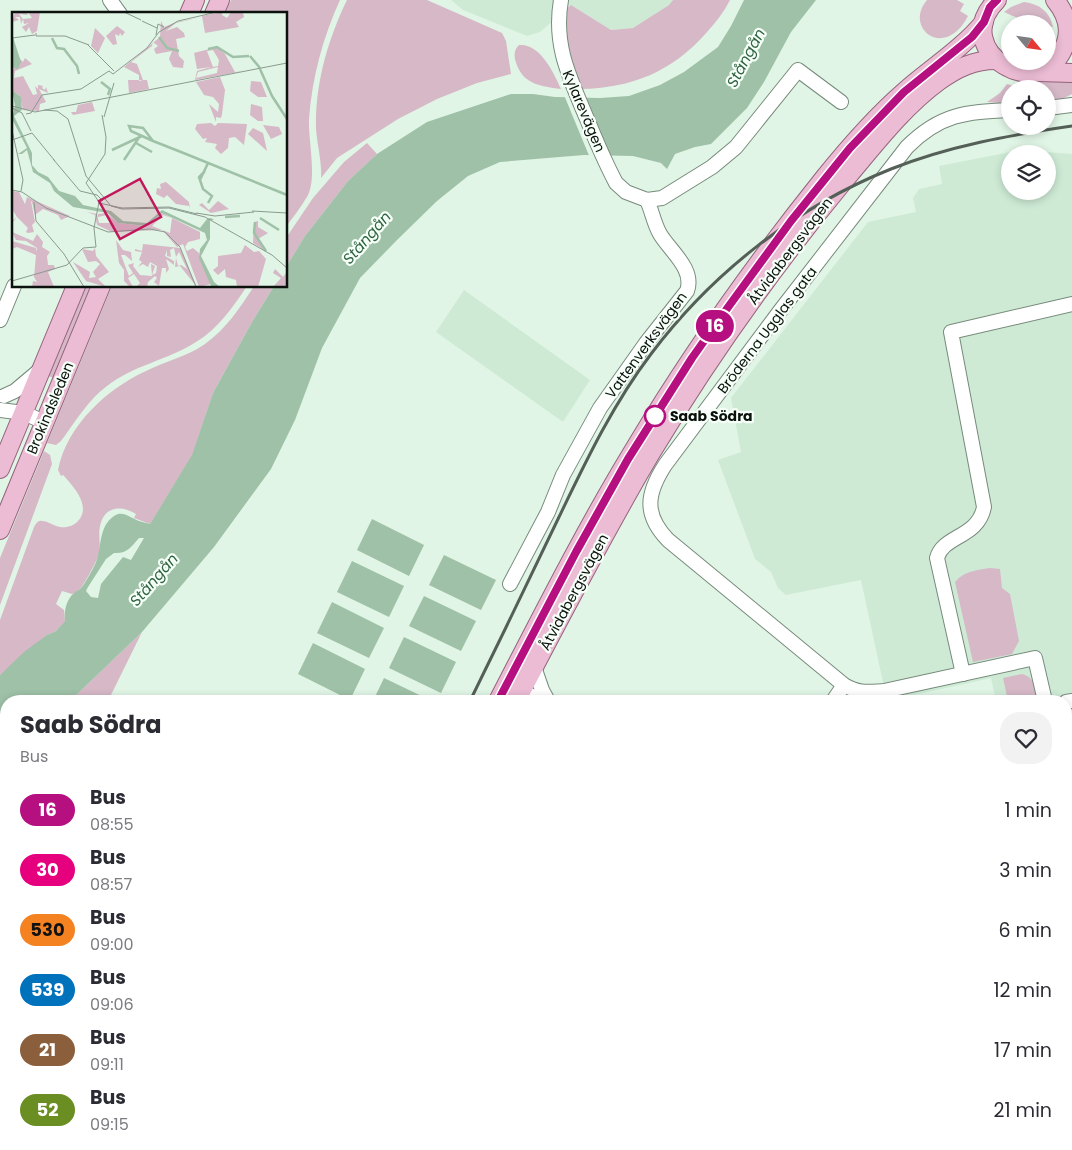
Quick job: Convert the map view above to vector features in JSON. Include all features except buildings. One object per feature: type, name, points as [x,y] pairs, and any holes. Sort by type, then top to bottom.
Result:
[{"type":"main road","points":[[190,12],[195,0]]},
{"type":"main road","points":[[215,12],[220,0]]},
{"type":"main road","name":"Åtvidabergsvägen","points":[[518,694],[584,536],[630,455],[692,358],[730,303],[813,193],[850,148],[904,92],[961,47],[984,22],[990,7],[996,0]]},
{"type":"main road","points":[[1035,72],[1044,68],[1059,56],[1070,35],[1063,12],[1055,0]]},
{"type":"main road","points":[[984,22],[984,38],[990,54],[1004,67],[1024,73],[1072,73]]},
{"type":"main road","name":"Åtvidabergsvägen","points":[[518,694],[599,544],[652,451],[728,335],[788,251],[874,145],[909,108],[953,72],[977,61],[996,60]]},
{"type":"main road","name":"Brokindsleden","points":[[0,469],[75,288]]},
{"type":"main road","name":"Brokindsleden","points":[[0,530],[100,288]]},
{"type":"street","points":[[110,0],[119,12]]},
{"type":"street","name":"Kylarevägen","points":[[561,0],[558,28],[560,48],[568,74],[609,171],[616,183],[626,192],[647,200]]},
{"type":"street","points":[[647,200],[662,198],[712,167],[727,155],[798,70],[841,102]]},
{"type":"street","points":[[1056,107],[1072,105]]},
{"type":"street","name":"Bröderna Ugglas gata","points":[[1001,111],[965,113],[949,117],[919,135],[907,146],[665,465],[653,486],[649,503],[654,522],[659,531],[668,540],[844,685],[862,693],[884,691],[1035,658],[1044,695]]},
{"type":"street","name":"Vattenverksvägen","points":[[510,584],[548,512],[563,475],[600,408],[641,350],[687,291],[690,281],[687,273],[659,232],[647,200]]},
{"type":"street","points":[[0,320],[13,288]]},
{"type":"street","points":[[963,674],[937,558],[938,553],[943,547],[977,523],[984,507],[951,332],[1072,304]]},
{"type":"street","name":"Brokindsleden","points":[[2,396],[15,391],[42,368]]},
{"type":"street","points":[[2,396],[8,398],[24,413]]},
{"type":"street","points":[[0,410],[24,413],[44,422]]},
{"type":"street","points":[[534,667],[545,695]]},
{"type":"street","points":[[836,695],[844,685]]},
{"type":"shaded area","points":[[231,0],[340,0],[328,28],[313,88],[309,119],[312,168],[311,187],[306,199],[288,224],[288,12],[226,12]]},
{"type":"shaded area","points":[[347,0],[427,0],[502,33],[506,41],[511,74],[477,83],[437,99],[398,119],[337,158],[321,178],[316,128],[320,78],[334,30]]},
{"type":"shaded area","points":[[451,0],[555,0],[553,21],[540,32],[527,36],[463,10]]},
{"type":"shaded area","points":[[566,0],[673,0],[669,5],[633,28],[611,30],[571,5],[565,10]]},
{"type":"shaded area","points":[[673,0],[730,0],[717,21],[694,46],[680,58],[665,67],[634,81],[599,88],[580,89],[566,49],[565,10],[571,5],[611,30],[633,28],[669,5]]},
{"type":"shaded area","points":[[927,0],[957,0],[964,4],[960,11],[968,16],[959,29],[949,36],[939,38],[930,35],[923,29],[920,21],[921,11]]},
{"type":"shaded area","points":[[1024,2],[1039,7],[1048,15],[1011,15],[1004,12]]},
{"type":"shaded area","points":[[519,45],[527,46],[540,54],[561,89],[538,85],[526,79],[518,67],[515,57]]},
{"type":"shaded area","points":[[1059,78],[1072,82],[1072,94],[1056,100],[1056,80],[1033,80]]},
{"type":"shaded area","points":[[1001,92],[1001,103],[987,102]]},
{"type":"shaded area","points":[[367,143],[377,154],[348,181],[305,236],[288,264],[288,235],[313,198],[344,162]]},
{"type":"shaded area","points":[[1056,153],[1072,154],[1072,695],[995,695],[991,678],[914,695],[886,695],[861,580],[786,595],[778,588],[771,572],[755,559],[718,460],[741,452],[731,398],[868,222],[916,212],[913,198],[919,189],[942,184],[939,166],[1001,154],[1001,200],[1056,200]]},
{"type":"shaded area","points":[[83,288],[91,288],[54,378],[48,376]]},
{"type":"shaded area","points":[[111,288],[246,288],[224,317],[204,337],[174,354],[117,379],[93,398],[61,441],[56,445],[47,443]]},
{"type":"shaded area","points":[[253,288],[273,288],[213,393],[192,456],[150,524],[134,518],[136,514],[125,509],[114,509],[105,514],[100,526],[99,553],[90,573],[77,591],[72,594],[62,591],[56,604],[64,610],[65,621],[56,631],[47,635],[0,675],[0,620],[34,527],[37,522],[41,521],[60,527],[70,526],[76,523],[82,515],[83,509],[80,497],[58,470],[70,438],[91,410],[103,398],[146,371],[205,344],[220,332]]},
{"type":"shaded area","points":[[464,290],[590,380],[563,422],[436,332]]},
{"type":"shaded area","points":[[44,451],[50,455],[52,464],[0,605],[0,558]]},
{"type":"shaded area","points":[[990,568],[1000,569],[1002,588],[1010,594],[1019,641],[1012,654],[973,662],[955,582],[967,573]]},
{"type":"shaded area","points":[[142,632],[111,695],[76,695]]},
{"type":"shaded area","points":[[1022,674],[1027,676],[1032,681],[1036,695],[1007,695],[1003,678]]},
{"type":"water","name":"Stångån","points":[[744,0],[816,0],[791,32],[764,82],[747,108],[711,144],[675,154],[667,169],[661,163],[633,156],[584,155],[500,162],[468,176],[437,201],[360,278],[322,348],[295,420],[271,469],[214,547],[142,632],[76,695],[0,695],[0,675],[24,652],[47,635],[56,631],[65,621],[67,602],[82,587],[93,568],[98,556],[105,526],[109,521],[117,514],[120,514],[150,524],[192,455],[213,393],[273,288],[288,288],[288,264],[305,236],[348,181],[377,154],[427,122],[511,94],[600,98],[629,96],[660,85],[684,72],[718,47]],"holes":[[[139,538],[144,538],[131,560],[123,557],[101,584],[98,598],[91,597],[86,591],[106,559],[114,553],[126,551]]]},
{"type":"water","points":[[372,519],[424,545],[409,576],[357,550]]},
{"type":"water","points":[[444,555],[496,580],[481,610],[429,585]]},
{"type":"water","points":[[352,561],[404,586],[389,617],[337,592]]},
{"type":"water","points":[[424,596],[476,621],[461,651],[409,626]]},
{"type":"water","points":[[332,602],[384,628],[369,658],[317,633]]},
{"type":"water","points":[[404,637],[456,662],[441,693],[389,668]]},
{"type":"water","points":[[313,643],[365,669],[352,695],[340,695],[298,674]]},
{"type":"water","points":[[384,678],[419,695],[376,695]]},
{"type":"pier","points":[[564,95],[582,95],[609,158],[590,158]]},
{"type":"railway","points":[[473,695],[579,475],[612,413],[651,354],[701,296],[758,245],[789,223],[856,185],[891,169],[935,154],[1003,137],[1072,126]]},
{"type":"bus line","name":"16","points":[[501,695],[576,552],[628,459],[692,358],[744,284],[824,178],[850,148],[904,92],[972,37],[984,22],[990,7],[997,0]]},
{"type":"place","name":"Saab Södra","points":[[655,416]]}]
